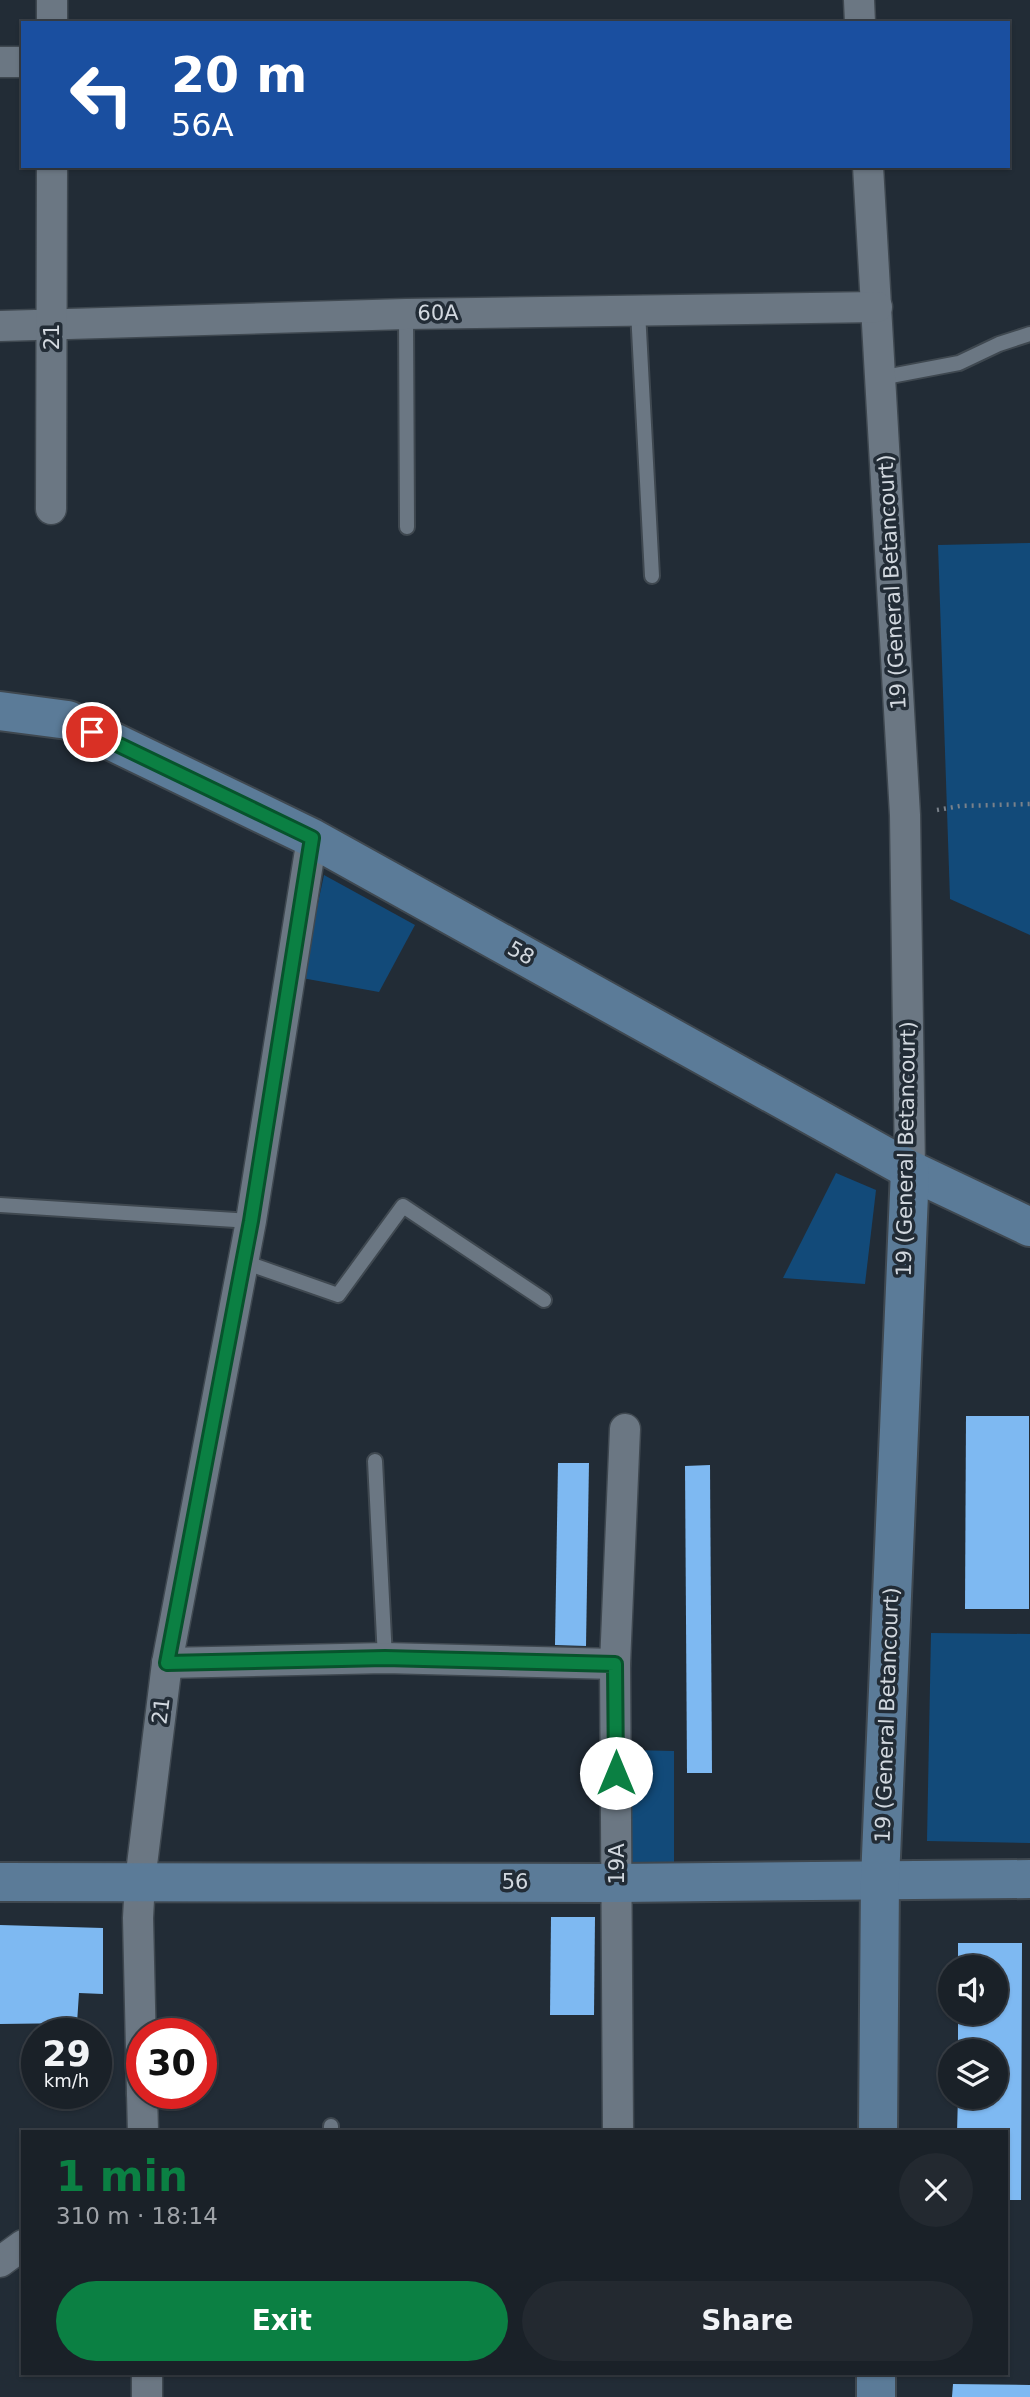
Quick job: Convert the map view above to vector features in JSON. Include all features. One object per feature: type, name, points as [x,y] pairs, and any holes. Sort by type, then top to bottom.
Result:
[{"type":"main road","name":"58","points":[[0,711],[68,720],[312,838],[910,1170],[1030,1227]]},
{"type":"main road","name":"19 (General Betancourt)","points":[[878,2130],[880,1880],[910,1170]]},
{"type":"main road","name":"56","points":[[0,1882],[617,1883],[1030,1879]]},
{"type":"main road","points":[[876,2375],[876,2397]]},
{"type":"street","points":[[52,0],[52,21]]},
{"type":"street","points":[[859,0],[860,21]]},
{"type":"street","points":[[0,62],[21,62]]},
{"type":"street","name":"21","points":[[51,509],[52,168]]},
{"type":"street","name":"19 (General Betancourt)","points":[[868,168],[905,816],[910,1170]]},
{"type":"street","name":"60A","points":[[0,326],[406,314],[877,307]]},
{"type":"street","name":"21","points":[[140,2018],[140,1881],[167,1663],[244,1262],[312,838]]},
{"type":"street","name":"19A","points":[[618,2130],[615,1664],[625,1429]]},
{"type":"street","points":[[167,1663],[385,1658],[615,1664]]},
{"type":"street","name":"21","points":[[142,2109],[143,2130]]},
{"type":"street","points":[[0,2262],[21,2246]]},
{"type":"street","points":[[146,2375],[147,2397]]},
{"type":"lane","points":[[638,310],[652,576]]},
{"type":"lane","points":[[406,314],[407,527]]},
{"type":"lane","points":[[880,379],[959,363],[999,344],[1030,334]]},
{"type":"lane","points":[[0,1205],[251,1221]]},
{"type":"lane","points":[[244,1262],[338,1295],[403,1206],[544,1300]]},
{"type":"lane","points":[[375,1461],[385,1658]]},
{"type":"path","points":[[905,816],[960,806],[1030,804]]},
{"type":"shaded area","points":[[1030,543],[1030,935],[950,899],[938,545]]},
{"type":"shaded area","points":[[324,875],[415,925],[379,992],[302,978]]},
{"type":"shaded area","points":[[836,1173],[876,1190],[865,1284],[783,1278]]},
{"type":"shaded area","points":[[931,1633],[1030,1634],[1030,1843],[927,1841]]},
{"type":"shaded area","points":[[630,1750],[674,1751],[674,1865],[632,1869]]},
{"type":"building","points":[[966,1416],[1029,1416],[1029,1609],[965,1609]]},
{"type":"building","points":[[558,1463],[589,1463],[586,1646],[555,1645]]},
{"type":"building","points":[[710,1465],[712,1773],[687,1773],[685,1466]]},
{"type":"building","points":[[551,1917],[595,1917],[594,2015],[550,2015]]},
{"type":"building","points":[[0,1925],[103,1928],[103,1994],[79,1993],[77,2018],[21,2018],[21,2024],[0,2024]]},
{"type":"building","points":[[958,1943],[1022,1943],[1021,2200],[1008,2200],[1008,2130],[957,2130],[958,2109],[1008,2109],[1008,2039],[958,2039],[958,2025],[1008,2025],[1008,1955],[958,1955]]},
{"type":"building","points":[[953,2384],[1030,2385],[1030,2397],[952,2397]]},
{"type":"route","points":[[92,732],[312,838],[251,1221],[167,1663],[385,1658],[615,1664],[616,1773]]}]
